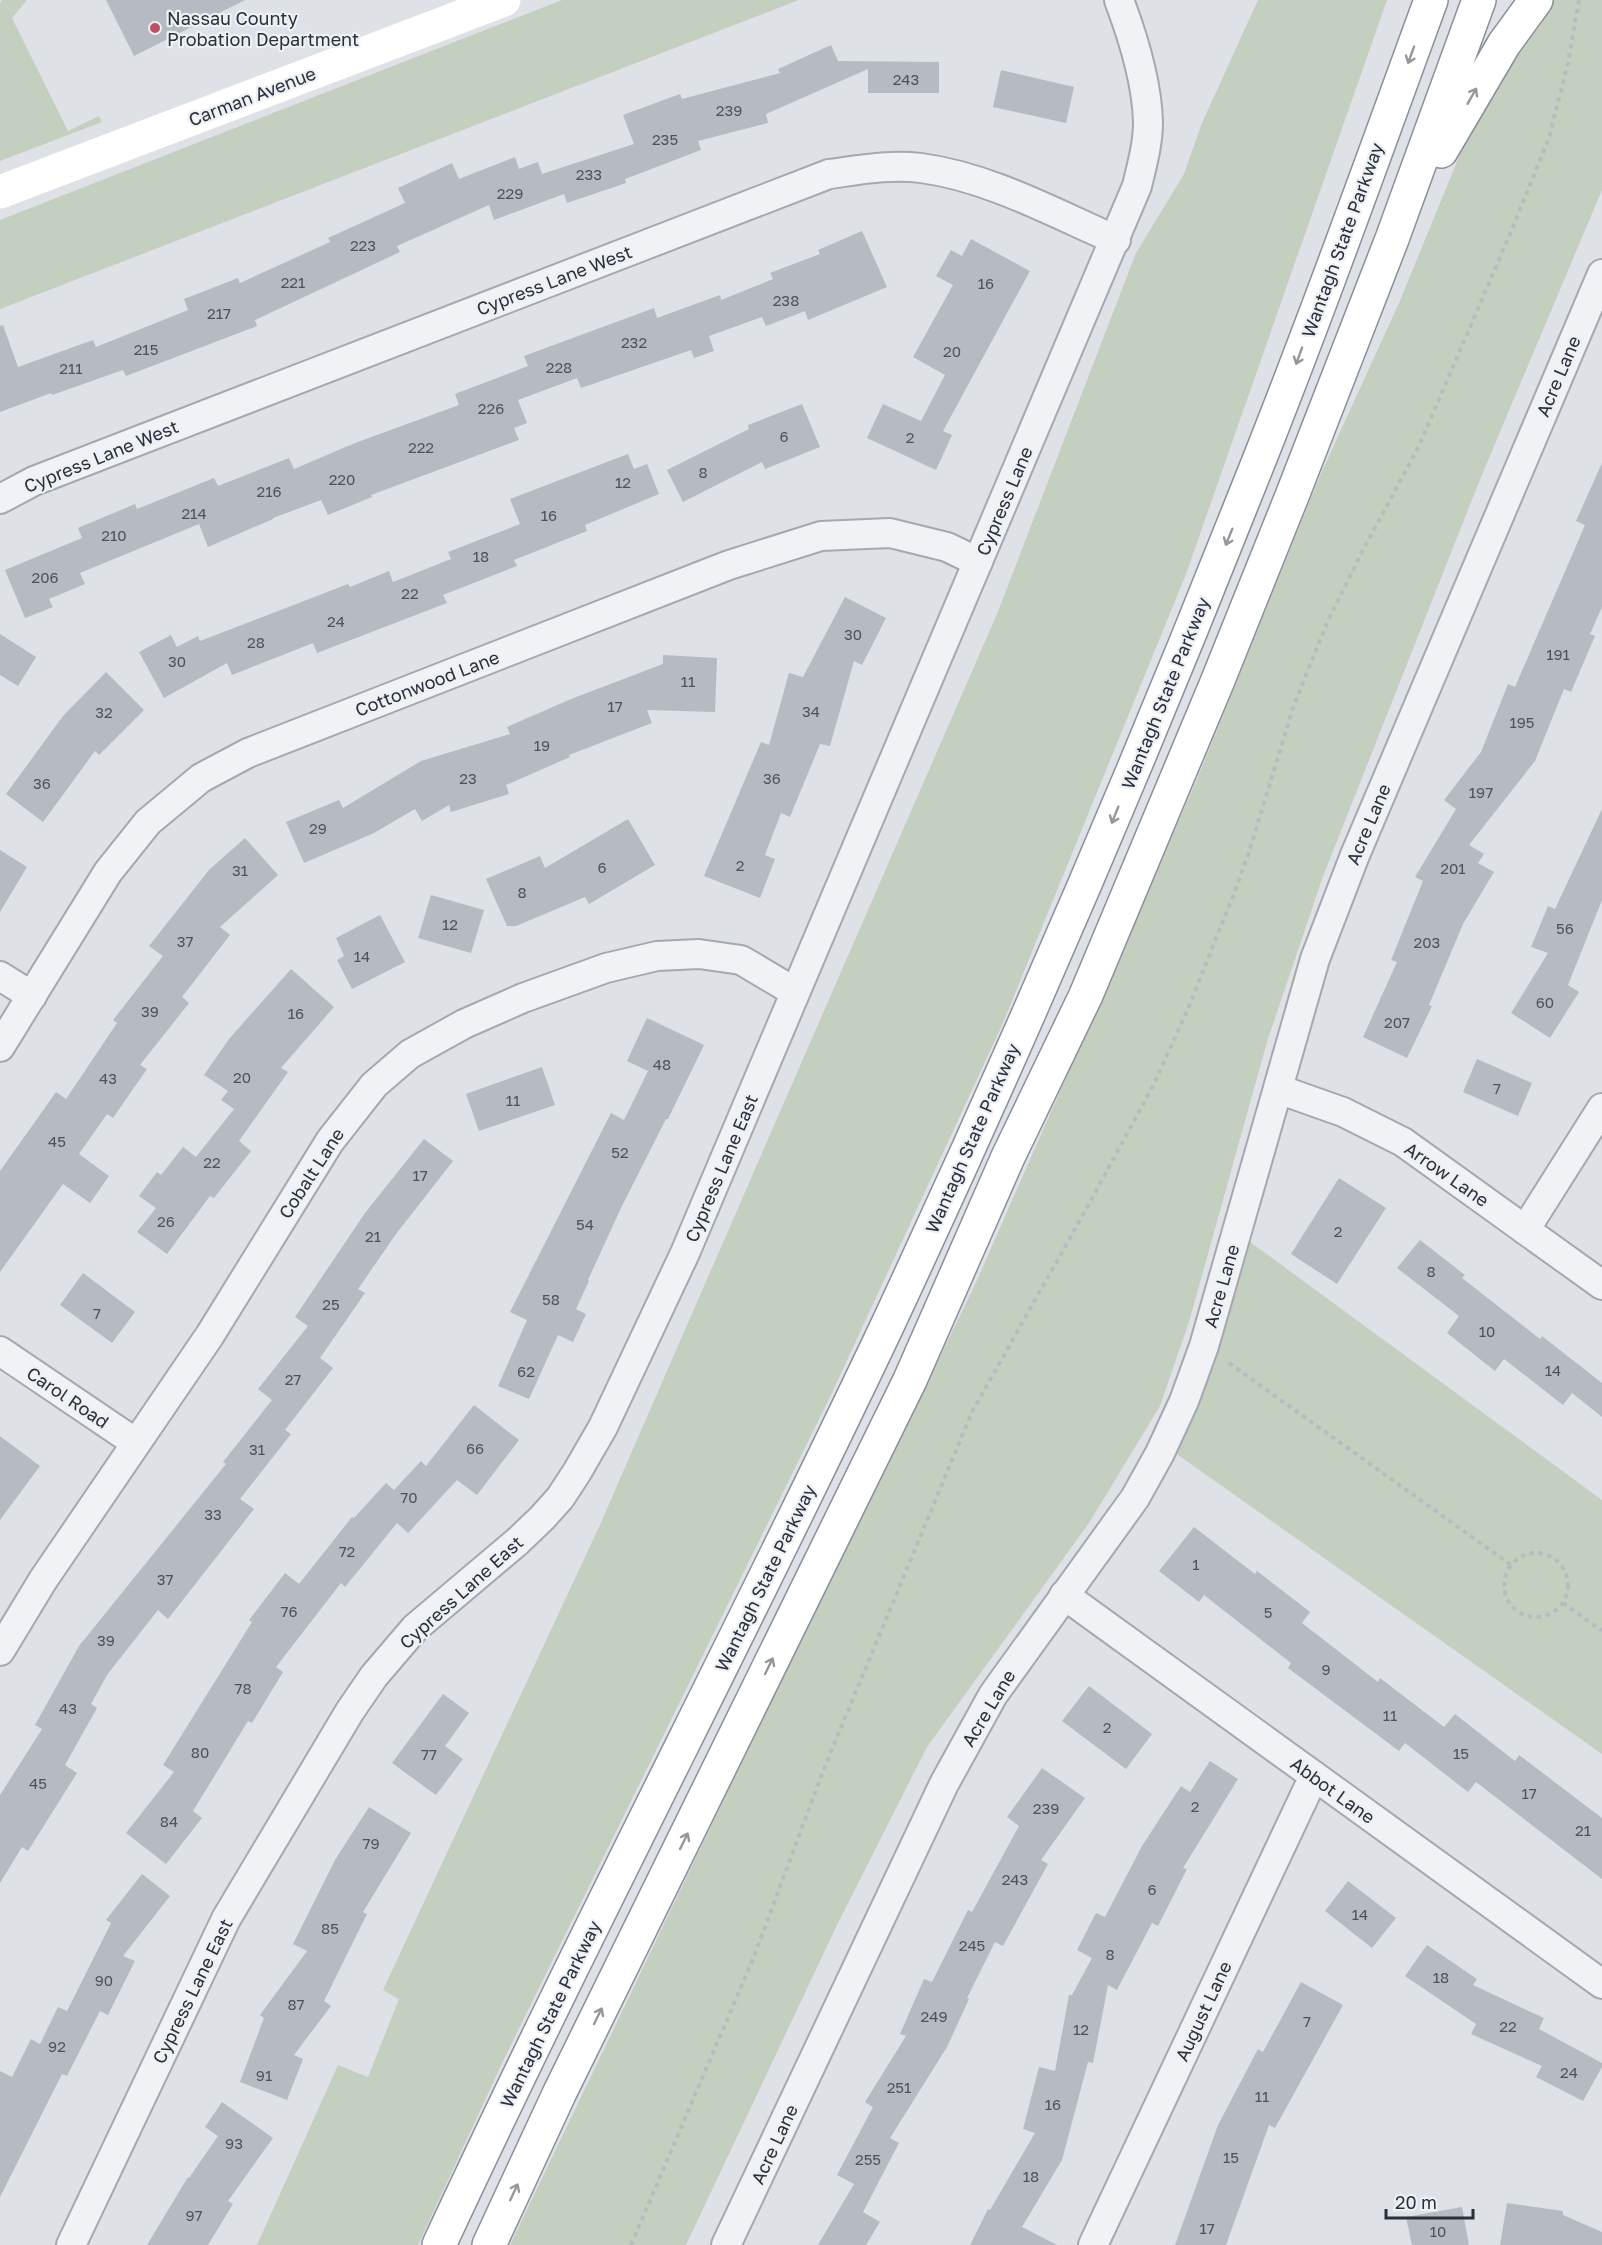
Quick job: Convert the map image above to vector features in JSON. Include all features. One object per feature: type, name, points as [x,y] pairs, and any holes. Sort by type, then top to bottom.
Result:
[{"type":"main road","name":"Carman Avenue","points":[[0,192],[504,0]]},
{"type":"main road","points":[[489,2245],[566,2081],[910,1380],[1008,1156],[1086,995],[1231,648],[1392,239],[1479,0]]},
{"type":"main road","points":[[1392,239],[1472,95],[1504,44],[1536,0]]},
{"type":"main road","name":"Wantagh State Parkway","points":[[439,2245],[493,2130],[758,1595],[884,1331],[1083,892],[1241,507],[1431,1]]},
{"type":"street","name":"Cypress Lane","points":[[795,992],[1137,186],[1145,152],[1148,122],[1144,84],[1119,0]]},
{"type":"street","name":"Cypress Lane West","points":[[0,499],[34,481],[829,174],[882,166],[920,168],[949,173],[998,188],[1116,240]]},
{"type":"street","name":"Acre Lane","points":[[726,2245],[944,1784],[993,1695],[1135,1498],[1184,1401],[1204,1346],[1315,959],[1355,855],[1602,274]]},
{"type":"street","name":"Cottonwood Lane","points":[[0,1047],[108,872],[148,822],[201,778],[248,753],[729,566],[821,536],[890,533],[947,547],[978,562]]},
{"type":"street","name":"Cobalt Lane","points":[[0,1651],[43,1580],[210,1335],[330,1141],[374,1085],[410,1054],[464,1024],[523,998],[606,968],[657,956],[699,954],[741,960],[795,992]]},
{"type":"street","points":[[0,976],[32,996]]},
{"type":"street","name":"Cypress Lane East","points":[[71,2245],[226,1919],[350,1711],[374,1676],[415,1628],[542,1518],[560,1498],[589,1453],[685,1253],[795,992]]},
{"type":"street","name":"Arrow Lane","points":[[1278,1089],[1343,1112],[1404,1142],[1602,1285]]},
{"type":"street","points":[[1525,1230],[1602,1108]]},
{"type":"street","name":"Carol Road","points":[[0,1351],[136,1443]]},
{"type":"street","name":"Abbot Lane","points":[[1064,1595],[1602,1984]]},
{"type":"street","name":"August Lane","points":[[1092,2245],[1314,1776]]},
{"type":"path","points":[[632,2245],[753,1959],[825,1766],[972,1412],[1084,1214],[1153,1086],[1187,1011],[1233,896],[1294,705],[1327,623],[1419,446],[1549,138],[1568,63],[1579,0]]},
{"type":"path","points":[[1204,1346],[1511,1566]]},
{"type":"path","points":[[1529,1554],[1550,1556],[1559,1562],[1568,1582],[1563,1603],[1547,1615],[1537,1617],[1518,1611],[1510,1604],[1504,1585],[1511,1566],[1519,1558],[1529,1554]]},
{"type":"path","points":[[1563,1603],[1602,1630]]},
{"type":"green space","points":[[2,0],[27,0],[12,18],[68,131],[99,116],[102,122],[0,161],[0,3]]},
{"type":"green space","points":[[562,0],[799,0],[0,309],[0,220]]},
{"type":"green space","points":[[1258,0],[1387,0],[1186,574],[1003,1023],[830,1397],[504,2059],[418,2245],[257,2245],[338,2065],[368,2077],[399,1999],[383,1990],[599,1527],[997,614],[1136,253],[1184,174],[1202,123]]},
{"type":"green space","points":[[1552,0],[1602,0],[1602,190],[1481,477],[1322,879],[1267,1042],[1189,1322],[1160,1406],[1089,1523],[927,1747],[837,1925],[686,2245],[510,2245],[773,1697],[974,1287],[1198,777],[1319,478],[1399,303],[1470,130],[1499,76]]},
{"type":"green space","points":[[1242,1236],[1602,1500],[1602,1754],[1168,1448]]},
{"type":"building","name":"Nassau County Probation Department","points":[[106,0],[245,0],[134,56]]},
{"type":"building","points":[[831,45],[838,61],[939,62],[939,93],[868,93],[868,69],[766,114],[768,123],[698,141],[701,150],[625,179],[626,183],[567,203],[564,194],[494,220],[489,205],[397,246],[400,252],[255,320],[257,326],[126,376],[123,370],[0,412],[0,326],[3,325],[18,367],[93,340],[96,347],[188,310],[184,299],[238,278],[240,283],[330,242],[328,238],[405,203],[398,188],[452,163],[459,179],[515,157],[519,169],[538,162],[542,174],[634,144],[623,115],[680,94],[682,99],[780,73],[778,69]]},
{"type":"building","points":[[1001,70],[1074,87],[1066,123],[993,107]]},
{"type":"building","points":[[862,231],[887,287],[808,320],[805,311],[766,326],[762,317],[709,336],[714,351],[694,358],[691,350],[581,388],[577,378],[518,400],[527,423],[514,428],[519,440],[371,495],[372,497],[328,515],[321,500],[273,518],[208,547],[199,524],[80,573],[85,584],[49,599],[53,607],[25,618],[5,570],[82,538],[78,528],[135,504],[137,509],[214,478],[218,486],[289,458],[294,469],[355,443],[459,405],[455,394],[528,366],[524,356],[654,308],[657,318],[720,295],[721,300],[773,279],[770,273],[820,254],[818,250]]},
{"type":"building","points":[[971,239],[1030,271],[943,431],[952,435],[936,470],[867,438],[883,404],[921,421],[945,375],[913,357],[953,285],[936,276],[951,250],[962,256]]},
{"type":"building","points":[[802,404],[820,447],[765,469],[762,462],[683,502],[667,470],[749,429],[748,425]]},
{"type":"building","points":[[628,454],[634,469],[647,464],[659,494],[585,525],[587,531],[514,560],[517,566],[443,595],[447,603],[317,653],[313,643],[232,675],[227,663],[164,698],[139,652],[171,635],[177,647],[198,636],[200,641],[348,584],[350,587],[389,571],[393,582],[451,559],[448,552],[520,524],[510,499]]},
{"type":"building","points":[[1602,463],[1602,607],[1590,634],[1595,636],[1571,692],[1564,689],[1535,761],[1469,845],[1484,854],[1478,863],[1494,872],[1463,924],[1429,1005],[1432,1006],[1407,1058],[1363,1037],[1397,962],[1391,960],[1423,881],[1415,877],[1456,809],[1444,800],[1481,752],[1508,684],[1515,687],[1585,525],[1576,521]]},
{"type":"building","points":[[845,597],[886,618],[862,665],[854,661],[830,746],[820,744],[790,817],[781,813],[765,855],[775,859],[760,898],[704,876],[761,742],[769,745],[789,673],[803,677]]},
{"type":"building","points":[[0,634],[36,657],[18,686],[0,675]]},
{"type":"building","points":[[663,655],[717,658],[715,712],[647,710],[652,723],[569,755],[570,757],[506,785],[509,794],[451,812],[449,805],[422,821],[415,809],[374,833],[304,863],[286,822],[339,800],[343,808],[421,761],[510,734],[507,727],[571,699],[663,664]]},
{"type":"building","points":[[106,672],[144,710],[99,755],[95,751],[43,822],[6,794],[63,716]]},
{"type":"building","points":[[1602,809],[1602,900],[1568,985],[1579,992],[1550,1038],[1511,1013],[1548,953],[1531,947],[1548,906],[1555,909]]},
{"type":"building","points":[[628,819],[655,865],[589,904],[585,897],[516,926],[507,926],[486,879],[540,856],[545,868]]},
{"type":"building","points":[[245,838],[278,875],[220,927],[230,935],[182,997],[189,1003],[140,1065],[147,1069],[113,1118],[107,1114],[79,1154],[109,1176],[90,1203],[63,1184],[0,1272],[0,1171],[56,1092],[66,1099],[117,1023],[113,1020],[163,956],[149,946],[209,870]]},
{"type":"building","points":[[0,850],[27,867],[0,912]]},
{"type":"building","points":[[431,895],[484,910],[471,953],[418,938]]},
{"type":"building","points":[[380,915],[405,962],[352,989],[337,960],[344,956],[336,938]]},
{"type":"building","points":[[291,969],[334,1007],[281,1068],[288,1072],[239,1141],[251,1151],[214,1198],[210,1196],[167,1254],[137,1232],[156,1208],[139,1196],[157,1172],[161,1175],[183,1147],[196,1157],[234,1109],[221,1100],[228,1091],[204,1075],[229,1039]]},
{"type":"building","points":[[647,1018],[704,1045],[621,1208],[588,1280],[576,1309],[586,1314],[573,1342],[558,1335],[529,1399],[498,1386],[527,1320],[510,1312],[611,1113],[624,1120],[648,1071],[627,1061]]},
{"type":"building","points":[[1477,1059],[1532,1083],[1518,1116],[1463,1092]]},
{"type":"building","points":[[542,1067],[555,1105],[479,1131],[466,1094]]},
{"type":"building","points":[[424,1139],[453,1161],[396,1234],[358,1289],[365,1293],[320,1358],[333,1368],[285,1430],[291,1434],[240,1499],[254,1509],[168,1619],[158,1610],[107,1675],[91,1704],[97,1708],[65,1765],[77,1773],[28,1851],[22,1847],[0,1883],[0,1795],[42,1729],[35,1725],[79,1646],[226,1464],[223,1462],[272,1400],[258,1389],[308,1326],[295,1317],[365,1213]]},
{"type":"building","points":[[1339,1178],[1386,1208],[1337,1284],[1291,1254]]},
{"type":"building","points":[[1420,1240],[1465,1275],[1462,1278],[1540,1339],[1542,1336],[1602,1383],[1602,1417],[1572,1393],[1563,1405],[1504,1359],[1495,1371],[1447,1333],[1459,1316],[1397,1268]]},
{"type":"building","points":[[83,1273],[135,1312],[112,1343],[60,1305]]},
{"type":"building","points":[[474,1405],[519,1440],[477,1495],[457,1480],[408,1533],[397,1523],[345,1587],[341,1583],[276,1667],[283,1672],[252,1723],[248,1721],[193,1811],[202,1818],[166,1864],[126,1833],[174,1772],[163,1765],[252,1622],[249,1620],[285,1573],[299,1584],[352,1517],[354,1518],[386,1483],[394,1490],[421,1461],[426,1466]]},
{"type":"building","points":[[0,1436],[40,1466],[0,1520]]},
{"type":"building","points":[[1194,1527],[1255,1574],[1257,1571],[1310,1612],[1302,1623],[1378,1682],[1380,1678],[1444,1727],[1455,1714],[1515,1761],[1519,1755],[1602,1818],[1602,1879],[1476,1782],[1468,1792],[1405,1743],[1399,1751],[1288,1668],[1291,1663],[1204,1595],[1199,1602],[1159,1571]]},
{"type":"building","points":[[1089,1686],[1152,1734],[1126,1769],[1062,1721]]},
{"type":"building","points":[[443,1694],[469,1713],[445,1746],[463,1759],[436,1795],[392,1763]]},
{"type":"building","points":[[1210,1761],[1238,1779],[1183,1868],[1187,1869],[1158,1926],[1152,1923],[1117,1990],[1108,1985],[1093,2063],[1088,2062],[1062,2160],[1022,2227],[1057,2245],[970,2245],[988,2209],[990,2210],[1035,2133],[1023,2129],[1039,2067],[1055,2071],[1069,1995],[1072,1995],[1092,1958],[1077,1950],[1096,1913],[1105,1917],[1142,1846],[1181,1786],[1190,1792]]},
{"type":"building","points":[[1042,1768],[1085,1798],[1041,1860],[1048,1864],[1003,1946],[995,1942],[967,1998],[969,1999],[947,2047],[890,2138],[899,2143],[863,2212],[880,2222],[866,2245],[818,2245],[854,2184],[837,2175],[873,2107],[865,2102],[906,2036],[900,2034],[924,1979],[932,1982],[968,1910],[972,1912],[1019,1826],[1007,1817]]},
{"type":"building","points":[[369,1807],[411,1833],[363,1912],[367,1914],[324,2001],[331,2006],[294,2055],[303,2059],[287,2100],[240,2082],[264,2018],[260,2015],[307,1951],[293,1944],[335,1860]]},
{"type":"building","points":[[142,1874],[170,1896],[123,1956],[135,1961],[108,2015],[100,2011],[67,2076],[62,2074],[0,2197],[0,2071],[12,2077],[31,2039],[40,2044],[58,2007],[67,2011],[111,1923],[106,1920]]},
{"type":"building","points":[[1348,1881],[1396,1918],[1372,1948],[1325,1911]]},
{"type":"building","points":[[1427,1945],[1477,1979],[1473,1985],[1544,2018],[1539,2029],[1602,2063],[1583,2101],[1536,2077],[1542,2066],[1471,2034],[1476,2024],[1405,1976]]},
{"type":"building","points":[[1301,1982],[1343,2005],[1275,2128],[1269,2125],[1226,2245],[1175,2245],[1218,2125],[1258,2049],[1263,2052]]},
{"type":"building","points":[[222,2102],[273,2138],[228,2201],[233,2204],[208,2245],[147,2245],[188,2177],[218,2136],[205,2127]]},
{"type":"building","points":[[1507,2203],[1563,2211],[1563,2215],[1602,2232],[1602,2245],[1500,2245]]},
{"type":"building","points":[[1462,2207],[1469,2245],[1412,2245],[1406,2217]]},
{"type":"place","name":"Nassau County Probation Department","points":[[155,28]]}]
